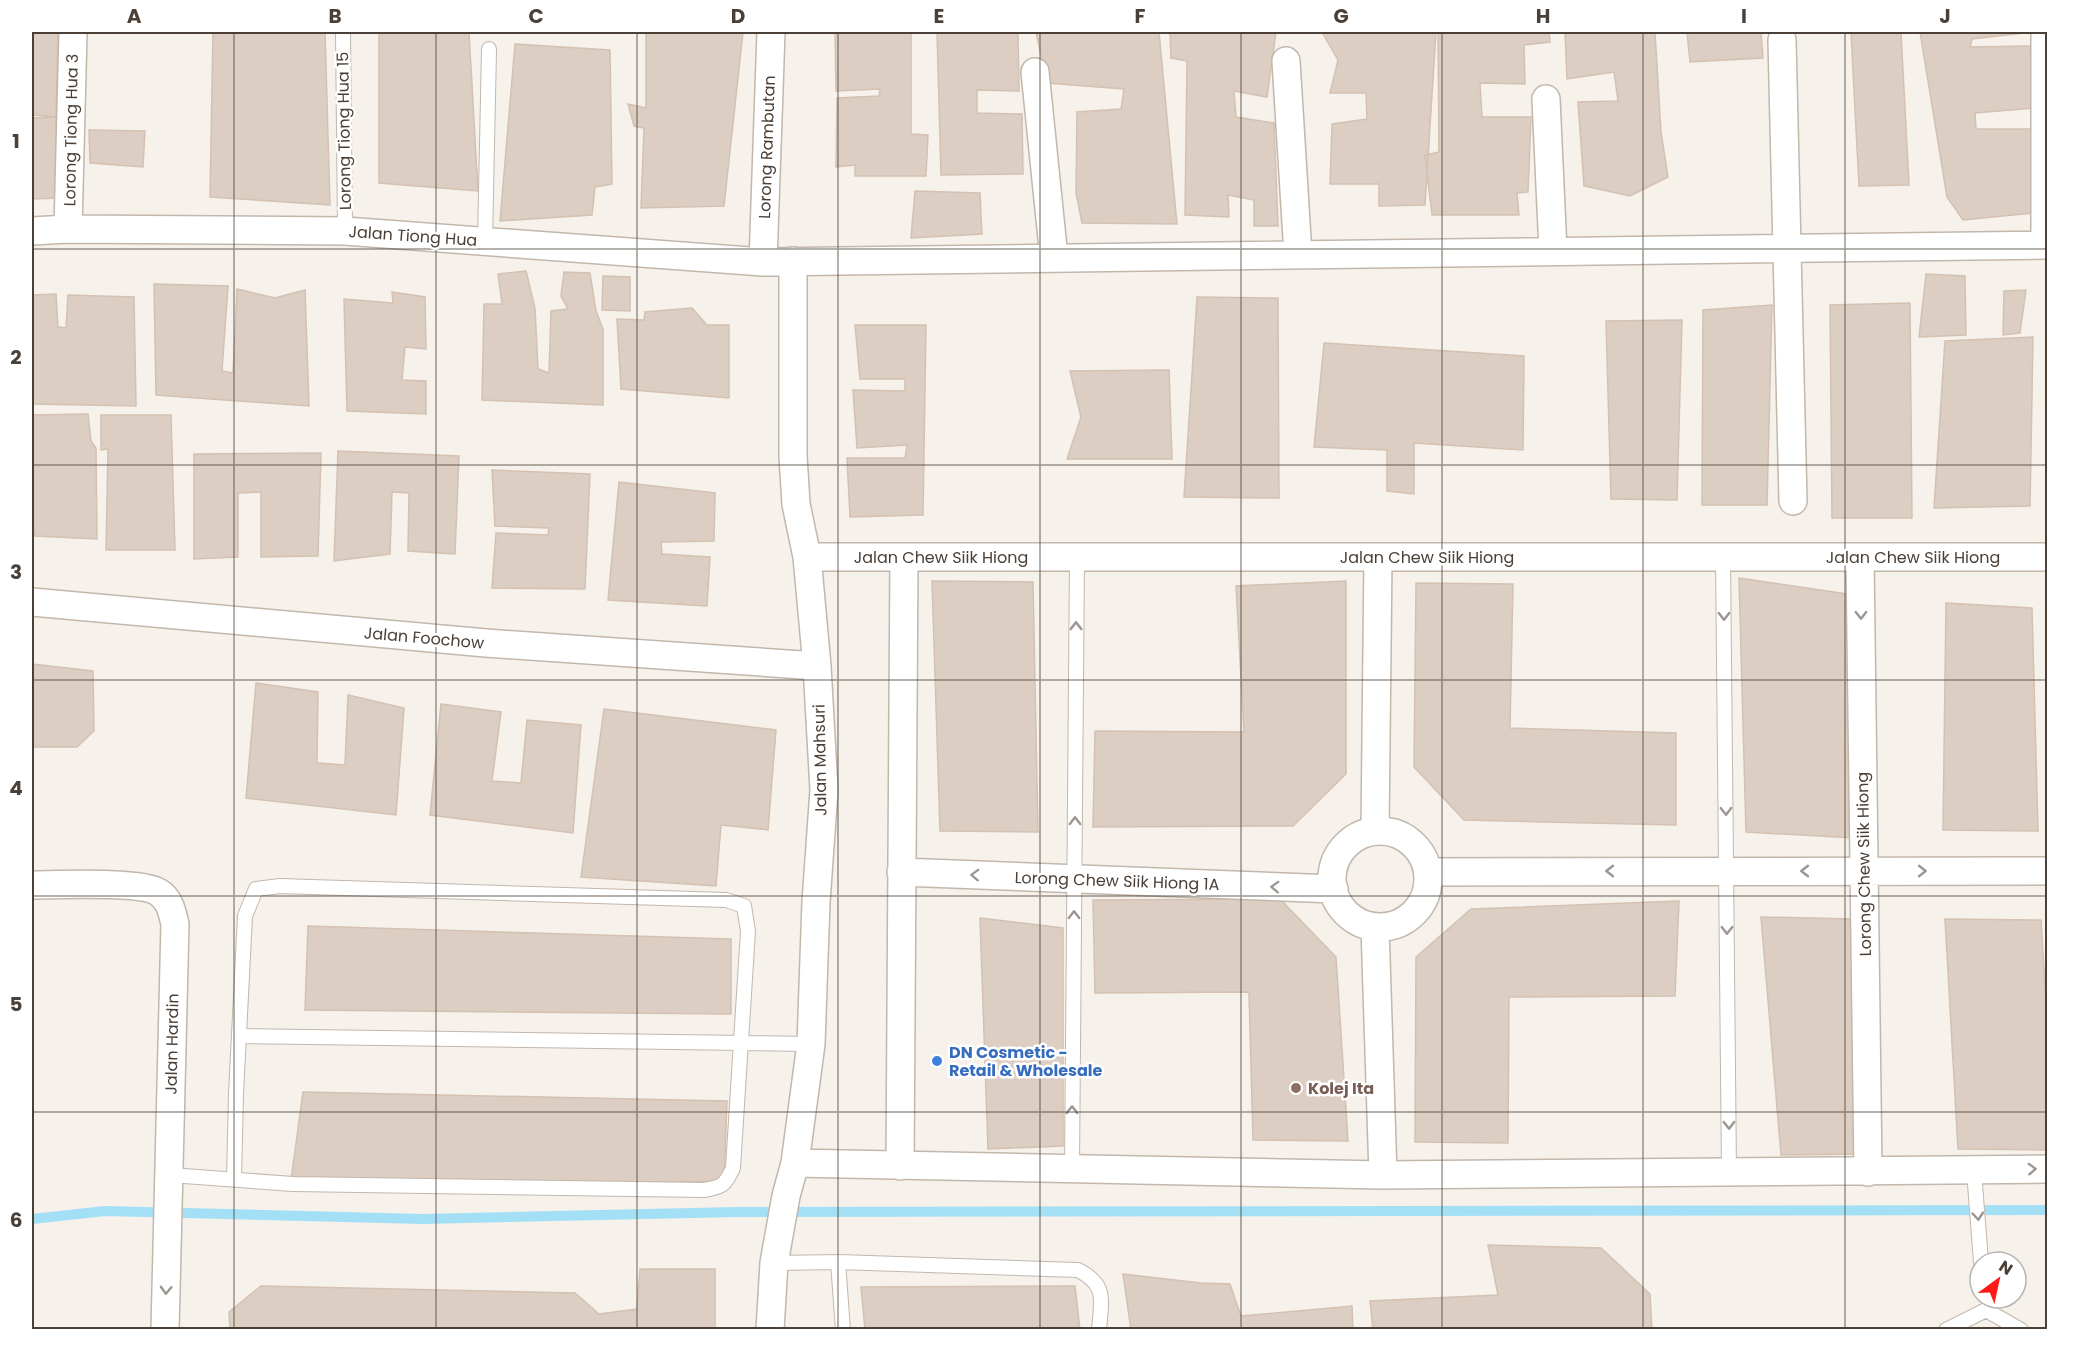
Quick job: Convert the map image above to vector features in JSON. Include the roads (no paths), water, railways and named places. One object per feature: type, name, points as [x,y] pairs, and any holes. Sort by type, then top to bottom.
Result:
[{"type":"street","name":"Lorong Tiong Hua 3","points":[[68,229],[73,32]]},
{"type":"street","name":"Lorong Rambutan","points":[[763,262],[771,32]]},
{"type":"street","points":[[2045,32],[2046,245]]},
{"type":"street","points":[[1782,40],[1793,501]]},
{"type":"street","points":[[1286,61],[1298,255]]},
{"type":"street","points":[[1035,72],[1054,258]]},
{"type":"street","points":[[1546,99],[1553,251]]},
{"type":"street","name":"Jalan Tiong Hua","points":[[32,231],[68,229],[345,231],[763,262],[2046,245]]},
{"type":"street","name":"Jalan Mahsuri","points":[[770,1329],[775,1257],[786,1196],[795,1163],[811,1044],[816,902],[824,790],[817,666],[807,557],[795,492],[793,261]]},
{"type":"street","name":"Jalan Chew Siik Hiong","points":[[807,557],[2048,557]]},
{"type":"street","points":[[900,1166],[904,557]]},
{"type":"street","points":[[1375,831],[1378,557]]},
{"type":"street","name":"Lorong Chew Siik Hiong","points":[[1860,557],[1868,1172]]},
{"type":"street","name":"Jalan Foochow","points":[[32,602],[486,643],[817,666]]},
{"type":"street","points":[[1375,831],[1389,832],[1410,841],[1424,858],[1428,872],[1428,886],[1424,900],[1404,921],[1390,926],[1375,927],[1361,923],[1348,915],[1339,903],[1334,889],[1332,873],[1337,858],[1346,844],[1359,836],[1375,831]]},
{"type":"street","points":[[1428,872],[2048,871]]},
{"type":"street","name":"Lorong Chew Siik Hiong 1A","points":[[901,872],[1334,889]]},
{"type":"street","name":"Jalan Hardin","points":[[32,885],[122,885],[157,891],[170,903],[175,924],[165,1329]]},
{"type":"street","points":[[1375,927],[1383,1175]]},
{"type":"street","points":[[795,1163],[1383,1175],[1868,1172],[2048,1168]]},
{"type":"lane","name":"Lorong Tiong Hua 15","points":[[342,32],[345,231]]},
{"type":"lane","points":[[485,241],[489,49]]},
{"type":"lane","points":[[1072,1169],[1077,557]]},
{"type":"lane","points":[[1723,557],[1729,1173]]},
{"type":"lane","points":[[170,1175],[293,1184],[704,1190],[716,1188],[726,1182],[733,1168],[748,931],[744,906],[726,900],[280,886],[256,889],[245,915],[234,1179]]},
{"type":"lane","points":[[240,1036],[811,1044]]},
{"type":"lane","points":[[1974,1170],[1981,1250]]},
{"type":"lane","points":[[775,1257],[838,1262],[1078,1270],[1088,1275],[1100,1288],[1102,1298],[1099,1329]]},
{"type":"lane","points":[[838,1262],[843,1329]]},
{"type":"lane","points":[[1946,1329],[1976,1310]]},
{"type":"lane","points":[[1994,1310],[2021,1329]]},
{"type":"waterway","points":[[32,1219],[105,1211],[423,1219],[737,1212],[2048,1210]]},
{"type":"place","name":"DN Cosmetic - Retail & Wholesale","points":[[937,1061]]},
{"type":"place","name":"Kolej Ita","points":[[1296,1088]]}]
